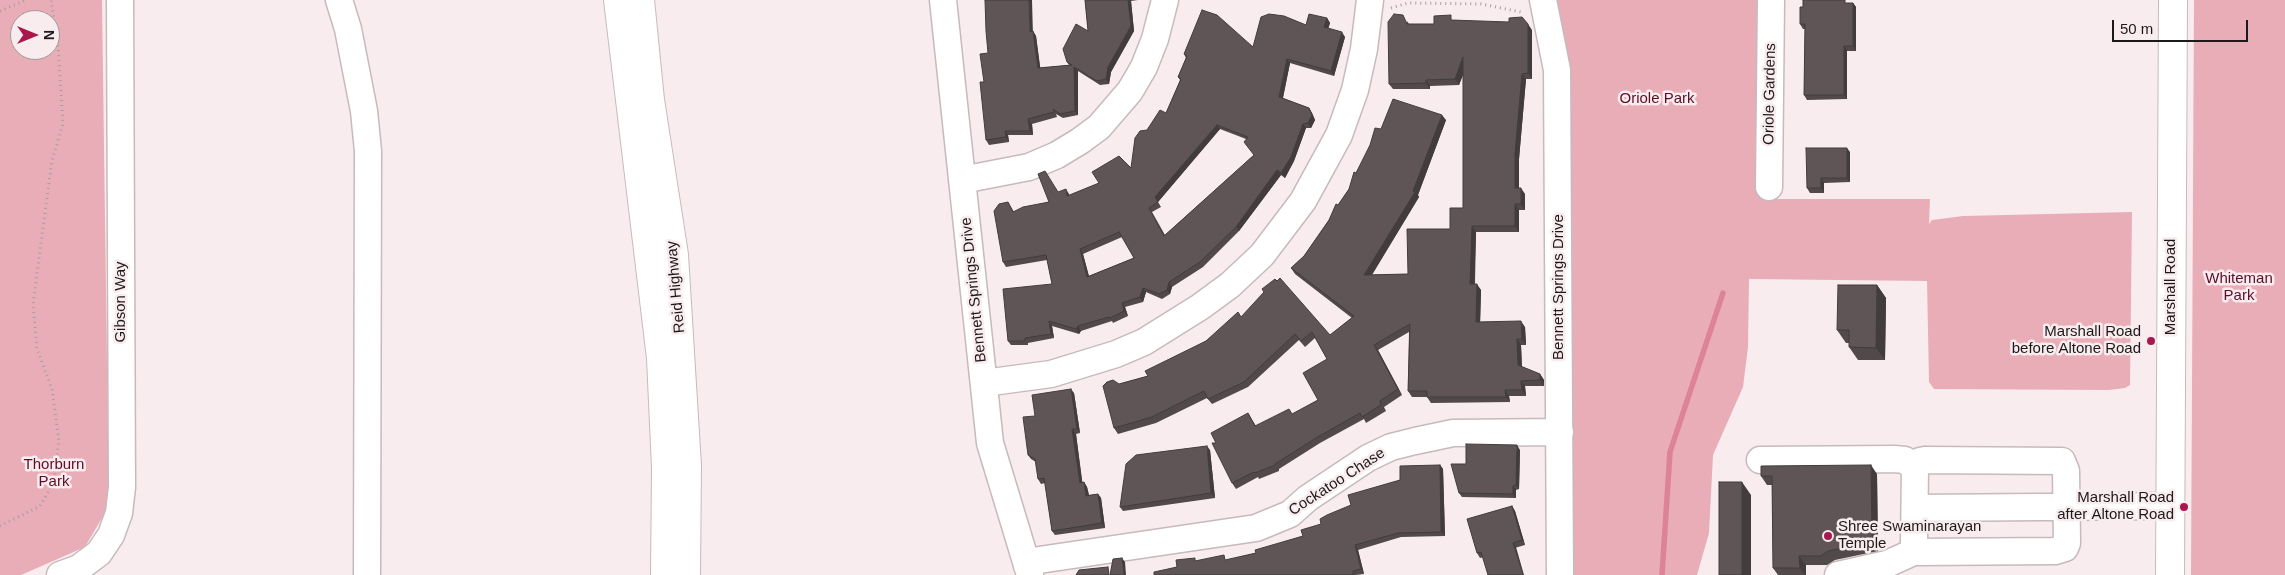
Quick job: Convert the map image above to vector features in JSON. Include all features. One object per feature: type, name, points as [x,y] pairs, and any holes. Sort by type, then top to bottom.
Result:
[{"type":"main road","name":"Reid Highway","points":[[618,0],[661,358],[666,468],[665,575]]},
{"type":"main road","name":"Reid Highway","points":[[640,0],[650,100],[675,273],[688,466],[686,575]]},
{"type":"main road","name":"Marshall Road","points":[[2170,575],[2173,0]]},
{"type":"street","name":"Gibson Way","points":[[60,575],[79,568],[99,553],[111,535],[119,513],[122,486],[120,0]]},
{"type":"street","points":[[339,0],[348,29],[364,111],[368,151],[367,575]]},
{"type":"street","name":"Bennett Springs Drive","points":[[943,0],[990,443],[1029,571]]},
{"type":"street","points":[[962,180],[1029,167],[1057,155],[1099,127],[1130,91],[1144,67],[1155,40],[1165,0]]},
{"type":"street","points":[[984,383],[1051,374],[1116,354],[1144,342],[1200,307],[1230,285],[1262,255],[1303,201],[1346,120],[1364,49],[1370,0]]},
{"type":"street","name":"Bennett Springs Drive","points":[[1543,0],[1557,70],[1560,575]]},
{"type":"street","name":"Oriole Gardens","points":[[1769,187],[1771,0]]},
{"type":"street","name":"Cockatoo Chase","points":[[1029,571],[1039,560],[1256,528],[1290,514],[1308,498],[1368,458],[1391,447],[1415,440],[1453,433],[1560,432]]},
{"type":"street","points":[[1760,460],[1894,459],[1905,460],[1915,468]]},
{"type":"street","points":[[1925,460],[2057,460],[2065,464],[2067,543],[2062,550],[1922,554],[1914,543],[1915,468],[1920,461],[1925,460]]},
{"type":"street","points":[[1915,508],[2170,506]]},
{"type":"street","points":[[1838,575],[1887,564],[1918,550]]},
{"type":"path","points":[[0,11],[26,0]]},
{"type":"path","points":[[0,526],[40,506],[53,484],[59,441],[52,388],[37,349],[33,304],[52,160],[63,124],[58,53],[51,0]]},
{"type":"green space","name":"Thorburn Park","points":[[0,0],[102,0],[109,506],[85,547],[21,575],[0,575]]},
{"type":"green space","name":"Oriole Park","points":[[1543,0],[1771,0],[1769,199],[1930,199],[1929,224],[1932,220],[1963,216],[2132,212],[2130,385],[2125,388],[2109,390],[1934,389],[1929,382],[1927,281],[1749,279],[1748,347],[1743,387],[1713,455],[1709,533],[1697,575],[1573,575],[1572,198],[1558,197]]},
{"type":"green space","name":"Whiteman Park","points":[[2194,0],[2285,0],[2285,575],[2191,575]]},
{"type":"building","points":[[985,0],[1029,0],[1030,32],[1033,31],[1038,68],[1072,65],[1067,62],[1063,49],[1076,24],[1088,31],[1085,0],[1128,0],[1131,26],[1108,67],[1106,79],[1097,81],[1074,67],[1075,111],[1060,114],[1053,109],[1054,112],[1028,119],[1030,131],[1005,131],[1006,137],[986,140],[980,82],[984,82],[980,54],[988,53]]},
{"type":"building","points":[[1803,0],[1845,0],[1845,3],[1853,3],[1853,46],[1844,46],[1844,95],[1804,95],[1805,24],[1800,24],[1800,7],[1803,7]]},
{"type":"building","points":[[1202,10],[1217,15],[1253,47],[1261,17],[1269,14],[1284,16],[1306,25],[1309,14],[1327,18],[1324,27],[1342,32],[1331,71],[1287,59],[1279,97],[1309,108],[1312,115],[1308,123],[1303,124],[1291,157],[1281,173],[1277,170],[1236,227],[1200,262],[1169,282],[1167,290],[1159,294],[1143,288],[1140,297],[1122,303],[1124,311],[1110,318],[1078,326],[1076,329],[1049,321],[1051,334],[1025,338],[1025,341],[1008,341],[1003,289],[1052,284],[1046,255],[1003,262],[994,211],[999,204],[1008,202],[1013,212],[1023,207],[1049,202],[1038,174],[1045,171],[1058,192],[1066,189],[1067,196],[1099,183],[1092,172],[1119,156],[1131,168],[1135,138],[1140,131],[1147,130],[1160,110],[1166,113],[1181,79],[1178,77],[1187,56],[1184,54]],"holes":[[[1217,125],[1248,137],[1244,142],[1254,155],[1164,236],[1149,208],[1158,202],[1155,197]],[[1119,232],[1134,258],[1087,277],[1080,249]]]},
{"type":"building","points":[[1394,14],[1403,15],[1407,24],[1434,24],[1434,16],[1451,15],[1451,20],[1509,22],[1509,18],[1522,17],[1528,24],[1528,73],[1522,74],[1515,153],[1515,188],[1521,188],[1521,204],[1515,204],[1515,226],[1472,226],[1470,284],[1477,284],[1476,322],[1521,321],[1522,339],[1517,339],[1518,365],[1540,374],[1540,380],[1521,381],[1522,390],[1505,390],[1506,397],[1427,397],[1427,391],[1408,391],[1410,324],[1374,345],[1398,389],[1380,401],[1381,405],[1362,417],[1360,413],[1316,438],[1275,465],[1254,472],[1232,483],[1212,443],[1216,443],[1211,433],[1248,413],[1255,426],[1289,409],[1292,414],[1318,400],[1303,373],[1327,359],[1312,332],[1301,341],[1295,334],[1244,382],[1208,399],[1204,391],[1152,417],[1114,428],[1103,386],[1107,382],[1113,380],[1119,384],[1148,376],[1145,371],[1206,341],[1238,312],[1241,317],[1264,292],[1262,289],[1275,279],[1277,281],[1280,278],[1330,335],[1354,316],[1291,268],[1304,256],[1329,220],[1336,204],[1338,205],[1349,189],[1354,172],[1356,173],[1370,145],[1375,128],[1381,129],[1393,99],[1442,115],[1413,191],[1415,192],[1364,275],[1408,274],[1407,229],[1450,229],[1450,208],[1463,208],[1463,57],[1455,79],[1426,80],[1426,83],[1389,84],[1388,22]]},
{"type":"building","points":[[1806,148],[1847,148],[1847,178],[1821,178],[1821,188],[1807,188]]},
{"type":"building","points":[[1838,285],[1877,285],[1876,348],[1849,347],[1849,330],[1837,330]]},
{"type":"building","points":[[1071,389],[1077,429],[1072,429],[1080,483],[1084,482],[1086,496],[1098,494],[1102,523],[1052,531],[1044,478],[1038,479],[1035,459],[1028,455],[1023,417],[1035,416],[1032,395]]},
{"type":"building","points":[[1466,444],[1517,445],[1516,485],[1513,486],[1513,494],[1459,493],[1451,464],[1466,464]]},
{"type":"building","points":[[1207,446],[1211,493],[1120,507],[1126,464],[1136,455]]},
{"type":"building","points":[[1440,465],[1441,532],[1398,533],[1355,545],[1361,569],[1353,571],[1353,575],[1154,575],[1154,572],[1177,567],[1176,560],[1195,558],[1195,561],[1224,555],[1225,560],[1256,553],[1255,550],[1303,536],[1301,530],[1321,524],[1320,519],[1351,505],[1348,495],[1400,480],[1400,466]]},
{"type":"building","name":"Shree Swaminarayan Temple","points":[[1871,465],[1872,542],[1828,551],[1821,556],[1799,556],[1800,568],[1773,568],[1772,476],[1761,476],[1761,466]]},
{"type":"building","points":[[1719,482],[1742,482],[1742,575],[1719,575]]},
{"type":"building","points":[[1512,506],[1522,540],[1513,543],[1523,575],[1488,575],[1481,552],[1477,553],[1467,519]]},
{"type":"building","points":[[1122,558],[1124,575],[1110,575],[1113,559]]},
{"type":"building","points":[[1108,567],[1109,575],[1076,575],[1079,570]]},
{"type":"waterway","points":[[1662,575],[1670,452],[1723,293]]},
{"type":"place","name":"Marshall Road before Altone Road","points":[[2151,341]]},
{"type":"place","name":"Marshall Road after Altone Road","points":[[2184,507]]},
{"type":"place","name":"Shree Swaminarayan Temple","points":[[1828,536]]}]
